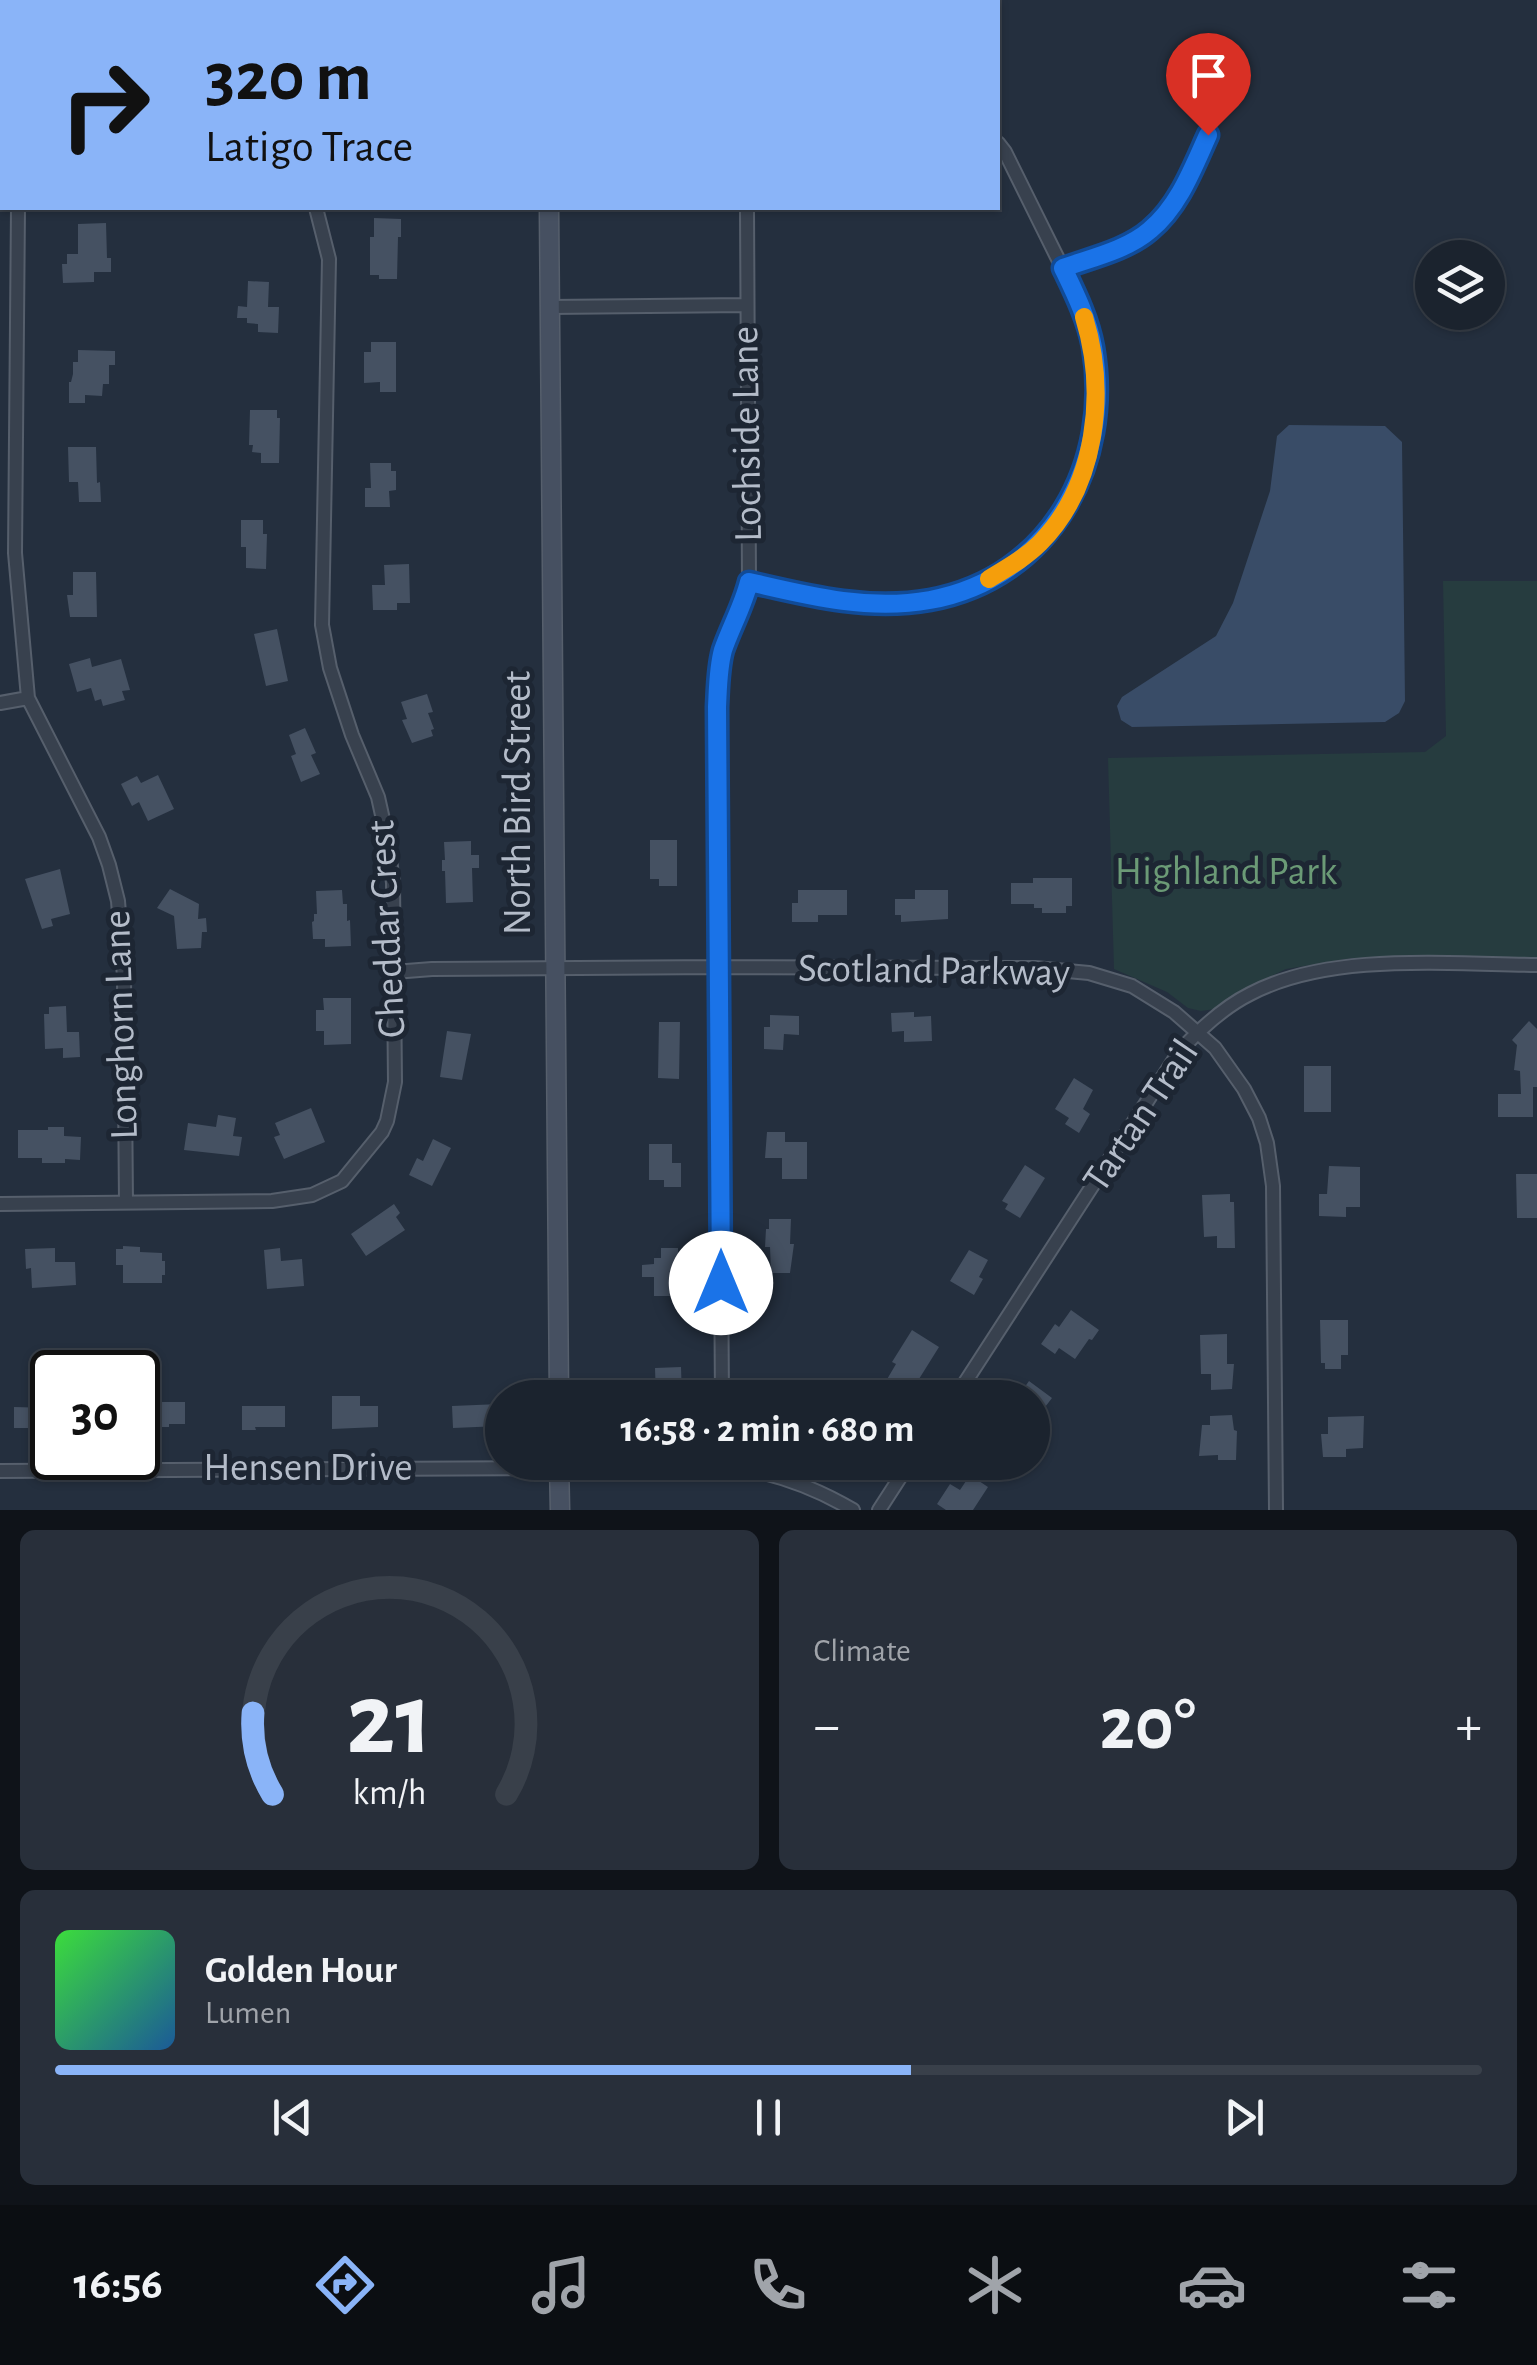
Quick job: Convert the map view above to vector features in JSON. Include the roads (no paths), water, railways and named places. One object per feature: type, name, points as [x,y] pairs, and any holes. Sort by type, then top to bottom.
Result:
[{"type":"street","points":[[1063,268],[1123,246],[1150,231],[1190,178],[1208,135]]},
{"type":"street","points":[[749,582],[827,601],[896,604],[952,595],[1020,559],[1042,542],[1066,508],[1090,450],[1096,409],[1092,344],[1080,304],[1000,146]]},
{"type":"street","name":"Longhorn Lane","points":[[18,210],[15,553],[28,698],[99,837],[115,886],[124,977],[126,1202]]},
{"type":"street","name":"Cheddar Crest","points":[[0,1204],[272,1201],[312,1195],[342,1181],[387,1121],[394,1082],[388,842],[378,798],[330,668],[322,624],[329,259],[317,210]]},
{"type":"street","name":"North Bird Street","points":[[549,210],[560,1380]]},
{"type":"street","name":"Lochside Lane","points":[[722,1380],[717,707],[724,647],[749,582],[747,210]]},
{"type":"street","points":[[550,308],[746,305]]},
{"type":"street","points":[[0,703],[28,698]]},
{"type":"street","name":"Tartan Trail","points":[[967,1380],[1179,1052],[1198,1031],[1248,994],[1320,970],[1413,964],[1537,965]]},
{"type":"street","name":"Scotland Parkway","points":[[394,972],[720,966],[1036,968],[1073,970],[1132,986],[1174,1012],[1215,1048],[1244,1089],[1267,1143],[1273,1186],[1276,1510]]},
{"type":"street","name":"Hensen Drive","points":[[0,1470],[485,1466]]},
{"type":"street","points":[[559,1480],[560,1510]]},
{"type":"street","name":"Hensen Drive","points":[[791,1480],[852,1510]]},
{"type":"street","points":[[878,1510],[898,1480]]},
{"type":"water","points":[[1289,425],[1385,426],[1402,442],[1405,701],[1399,713],[1385,722],[1132,727],[1121,720],[1117,706],[1122,697],[1216,636],[1233,603],[1270,491],[1277,436]]},
{"type":"park label","name":"Highland Park","points":[[1226,872]]}]
